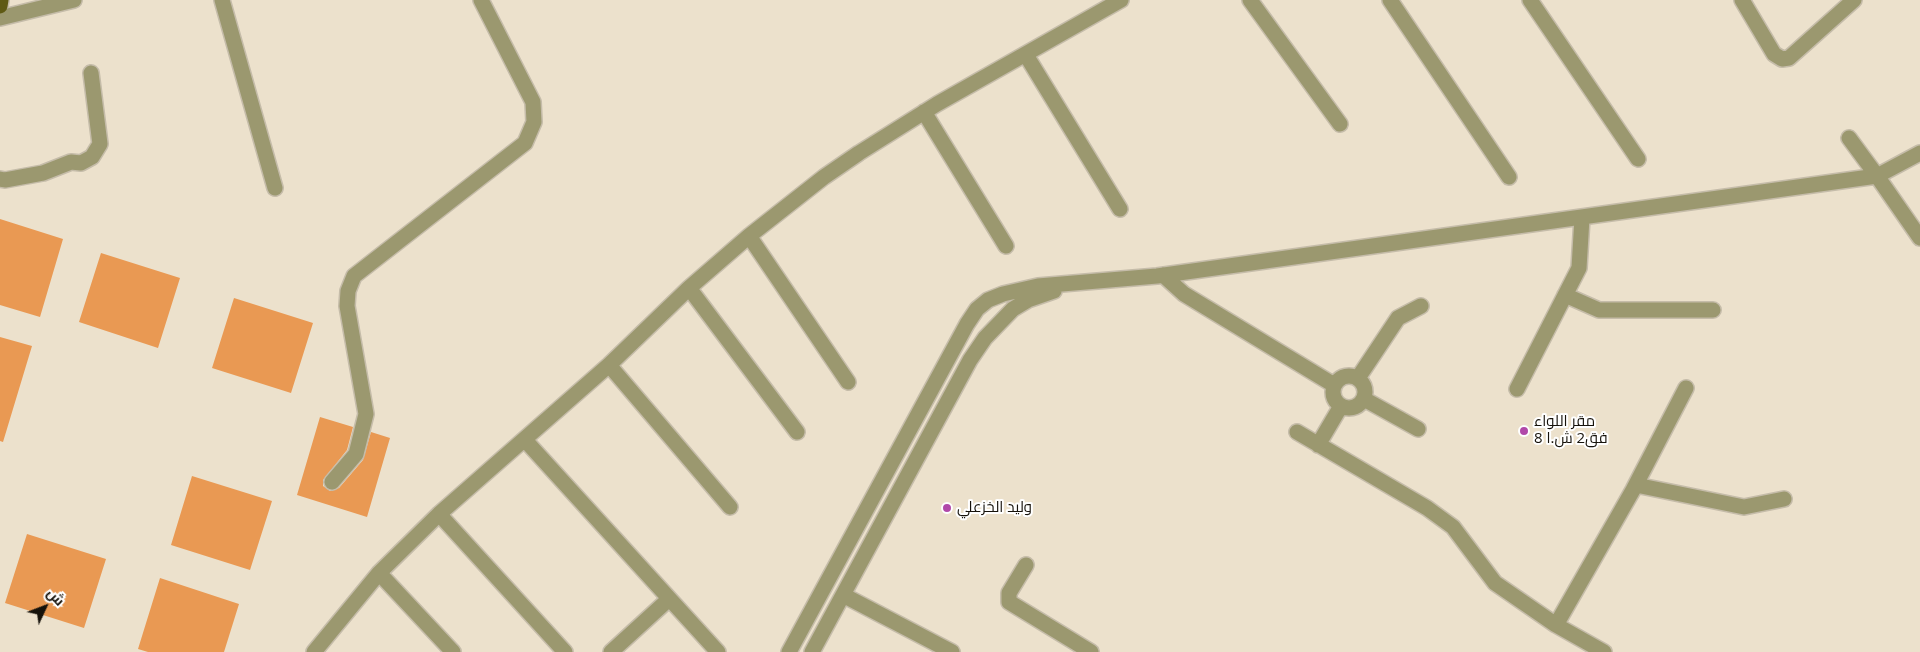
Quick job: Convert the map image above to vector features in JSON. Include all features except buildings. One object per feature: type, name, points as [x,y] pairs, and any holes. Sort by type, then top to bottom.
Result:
[{"type":"main road","points":[[0,6],[1,0]]},
{"type":"street","points":[[0,18],[74,0]]},
{"type":"street","points":[[222,0],[275,188]]},
{"type":"street","points":[[332,482],[356,454],[366,414],[347,306],[348,291],[354,276],[525,143],[534,122],[533,102],[481,0]]},
{"type":"street","points":[[314,652],[379,573],[439,514],[609,365],[689,288],[749,236],[824,177],[924,112],[1121,0]]},
{"type":"street","points":[[1250,0],[1340,124]]},
{"type":"street","points":[[1390,0],[1509,177]]},
{"type":"street","points":[[1530,0],[1638,160]]},
{"type":"street","points":[[1742,0],[1774,54],[1782,59],[1789,58],[1854,0]]},
{"type":"street","points":[[1026,55],[1120,209]]},
{"type":"street","points":[[0,179],[5,180],[43,173],[71,162],[81,162],[92,157],[100,144],[91,73]]},
{"type":"street","points":[[924,112],[1006,246]]},
{"type":"street","points":[[1849,138],[1920,238]]},
{"type":"street","points":[[789,652],[967,324],[978,309],[988,300],[1003,294],[1038,286],[1084,284],[1162,275],[1877,176],[1920,153]]},
{"type":"street","points":[[1517,389],[1579,268],[1582,218]]},
{"type":"street","points":[[749,236],[848,382]]},
{"type":"street","points":[[1162,275],[1184,294],[1334,384]]},
{"type":"street","points":[[812,652],[970,360],[985,338],[1013,309],[1028,300],[1084,284]]},
{"type":"street","points":[[689,288],[797,432]]},
{"type":"street","points":[[1566,294],[1599,310],[1714,310]]},
{"type":"street","points":[[1358,378],[1398,318],[1420,306]]},
{"type":"street","points":[[609,365],[730,507]]},
{"type":"street","points":[[1349,375],[1358,378],[1365,387],[1364,398],[1358,406],[1350,408],[1341,406],[1335,400],[1332,392],[1334,384],[1340,378],[1349,375]]},
{"type":"street","points":[[1556,625],[1636,485],[1686,388]]},
{"type":"street","points":[[1364,398],[1418,429]]},
{"type":"street","points":[[1318,445],[1341,406]]},
{"type":"street","points":[[1297,432],[1427,508],[1453,527],[1495,583],[1556,625],[1604,652]]},
{"type":"street","points":[[525,440],[718,652]]},
{"type":"street","points":[[1636,485],[1744,507],[1784,499]]},
{"type":"street","points":[[439,514],[565,652]]},
{"type":"street","points":[[1026,565],[1009,593],[1009,602],[1091,652]]},
{"type":"street","points":[[379,573],[453,652]]},
{"type":"street","points":[[843,595],[952,652]]},
{"type":"street","points":[[611,652],[669,599]]},
{"type":"place","name":"مقر اللواء 8 فق2 ش.ا","points":[[1524,431]]},
{"type":"place","name":"وليد الخزعلي","points":[[947,508]]}]
